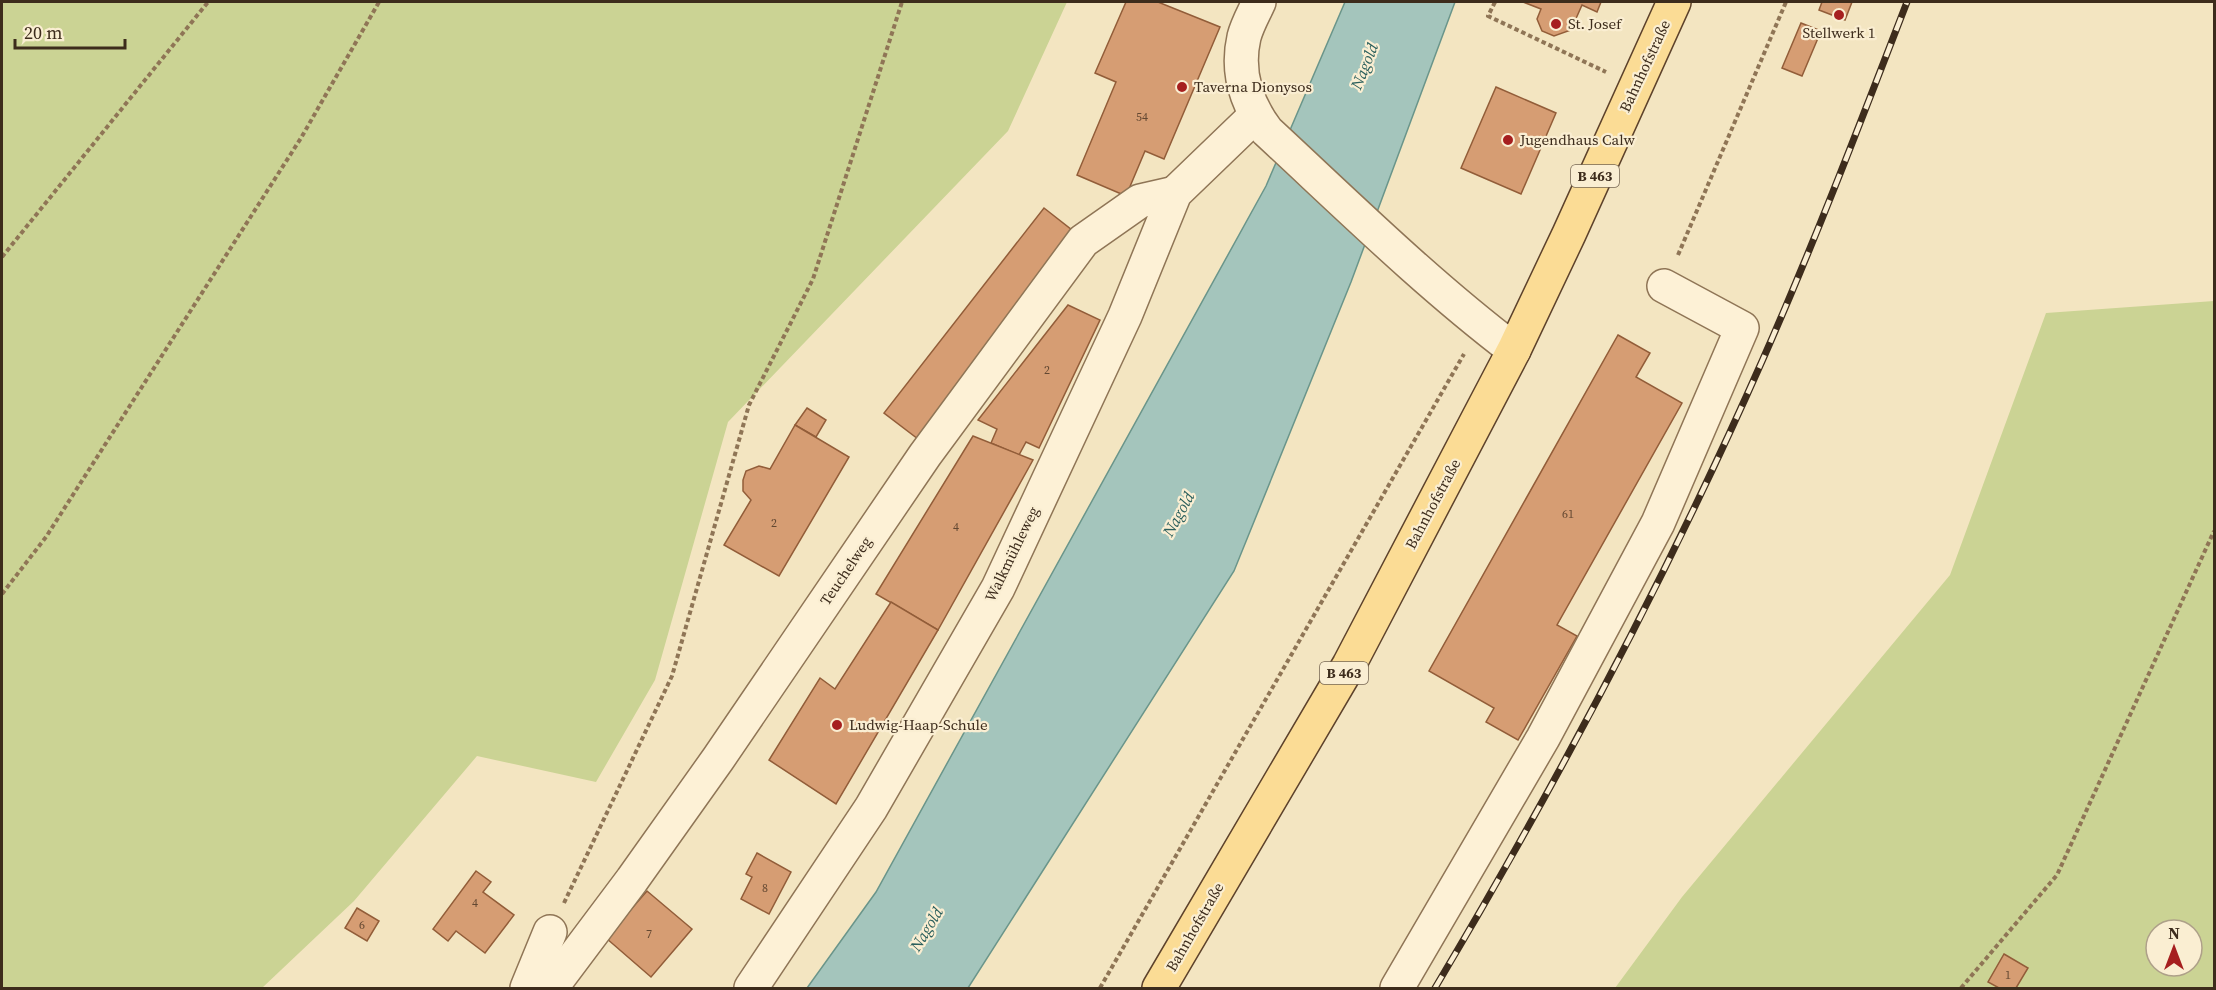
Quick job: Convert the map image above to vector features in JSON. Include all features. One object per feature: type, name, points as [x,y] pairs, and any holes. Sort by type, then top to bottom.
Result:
[{"type":"main road","name":"Bahnhofstraße","points":[[1159,988],[1349,665],[1514,350],[1674,2]]},
{"type":"street","points":[[1259,2],[1244,36],[1241,65],[1244,90],[1261,124],[1394,249],[1481,325],[1514,350]]},
{"type":"street","name":"Walkmühleweg","points":[[751,988],[871,808],[998,588],[1125,316],[1175,193],[1261,124]]},
{"type":"street","name":"Teuchelweg","points":[[551,988],[632,880],[718,759],[925,455],[1083,241],[1140,201],[1175,193]]},
{"type":"street","points":[[1397,988],[1543,738],[1658,523],[1742,328],[1664,286]]},
{"type":"street","points":[[527,988],[550,932]]},
{"type":"path","points":[[2,257],[208,2]]},
{"type":"path","points":[[2,594],[46,537],[301,138],[379,2]]},
{"type":"path","points":[[550,932],[672,675],[749,405],[813,279],[902,2]]},
{"type":"path","points":[[1495,2],[1488,16],[1635,86]]},
{"type":"path","points":[[1664,286],[1786,2]]},
{"type":"path","points":[[1101,988],[1481,325]]},
{"type":"path","points":[[1961,988],[2057,875],[2214,531]]},
{"type":"green space","points":[[2,2],[1067,2],[1008,131],[728,422],[655,680],[596,782],[477,756],[354,901],[262,988],[2,988]]},
{"type":"green space","points":[[2214,301],[2214,988],[1615,988],[1682,897],[1950,575],[2046,313]]},
{"type":"water","name":"Nagold","points":[[1345,2],[1455,2],[1351,282],[1234,571],[968,988],[807,988],[876,892],[1266,186]]},
{"type":"building","points":[[1126,2],[1158,2],[1220,27],[1164,159],[1145,151],[1126,196],[1077,175],[1116,82],[1095,73]]},
{"type":"building","name":"St. Josef","points":[[1523,2],[1601,2],[1597,12],[1582,5],[1571,30],[1554,36],[1542,31],[1537,19],[1541,9]]},
{"type":"building","name":"Stellwerk 1","points":[[1822,2],[1852,2],[1845,20],[1819,10]]},
{"type":"building","points":[[1801,23],[1821,31],[1802,76],[1782,68]]},
{"type":"building","name":"Jugendhaus Calw","points":[[1496,87],[1556,113],[1521,194],[1461,168]]},
{"type":"building","points":[[1044,208],[1077,234],[918,439],[884,413]]},
{"type":"building","points":[[1068,305],[1100,320],[1039,448],[1026,442],[1019,455],[991,443],[997,429],[978,420]]},
{"type":"building","points":[[1618,335],[1650,353],[1636,377],[1682,403],[1557,625],[1577,636],[1518,740],[1486,722],[1494,708],[1429,671]]},
{"type":"building","points":[[807,408],[826,420],[816,437],[795,425]]},
{"type":"building","points":[[795,425],[849,457],[779,576],[724,545],[751,500],[743,491],[746,471],[759,466],[770,469]]},
{"type":"building","points":[[973,436],[1033,460],[938,630],[876,594]]},
{"type":"building","name":"Ludwig-Haap-Schule","points":[[891,602],[938,630],[836,804],[769,760],[820,678],[835,689]]},
{"type":"building","points":[[757,853],[791,872],[769,914],[741,899],[752,877],[746,874]]},
{"type":"building","points":[[476,871],[491,882],[483,892],[514,915],[485,953],[456,931],[448,941],[433,929]]},
{"type":"building","points":[[647,891],[692,929],[651,977],[606,938]]},
{"type":"building","points":[[357,908],[379,921],[367,941],[345,928]]},
{"type":"building","points":[[2004,954],[2028,968],[2016,988],[1999,988],[1988,982]]},
{"type":"railway","points":[[1435,988],[1567,757],[1688,520],[1782,315],[1907,2]]},
{"type":"place","name":"Stellwerk 1","points":[[1839,15]]},
{"type":"place","name":"St. Josef","points":[[1556,24]]},
{"type":"place","name":"Taverna Dionysos","points":[[1182,87]]},
{"type":"place","name":"Jugendhaus Calw","points":[[1508,140]]},
{"type":"place","name":"Ludwig-Haap-Schule","points":[[837,725]]}]
